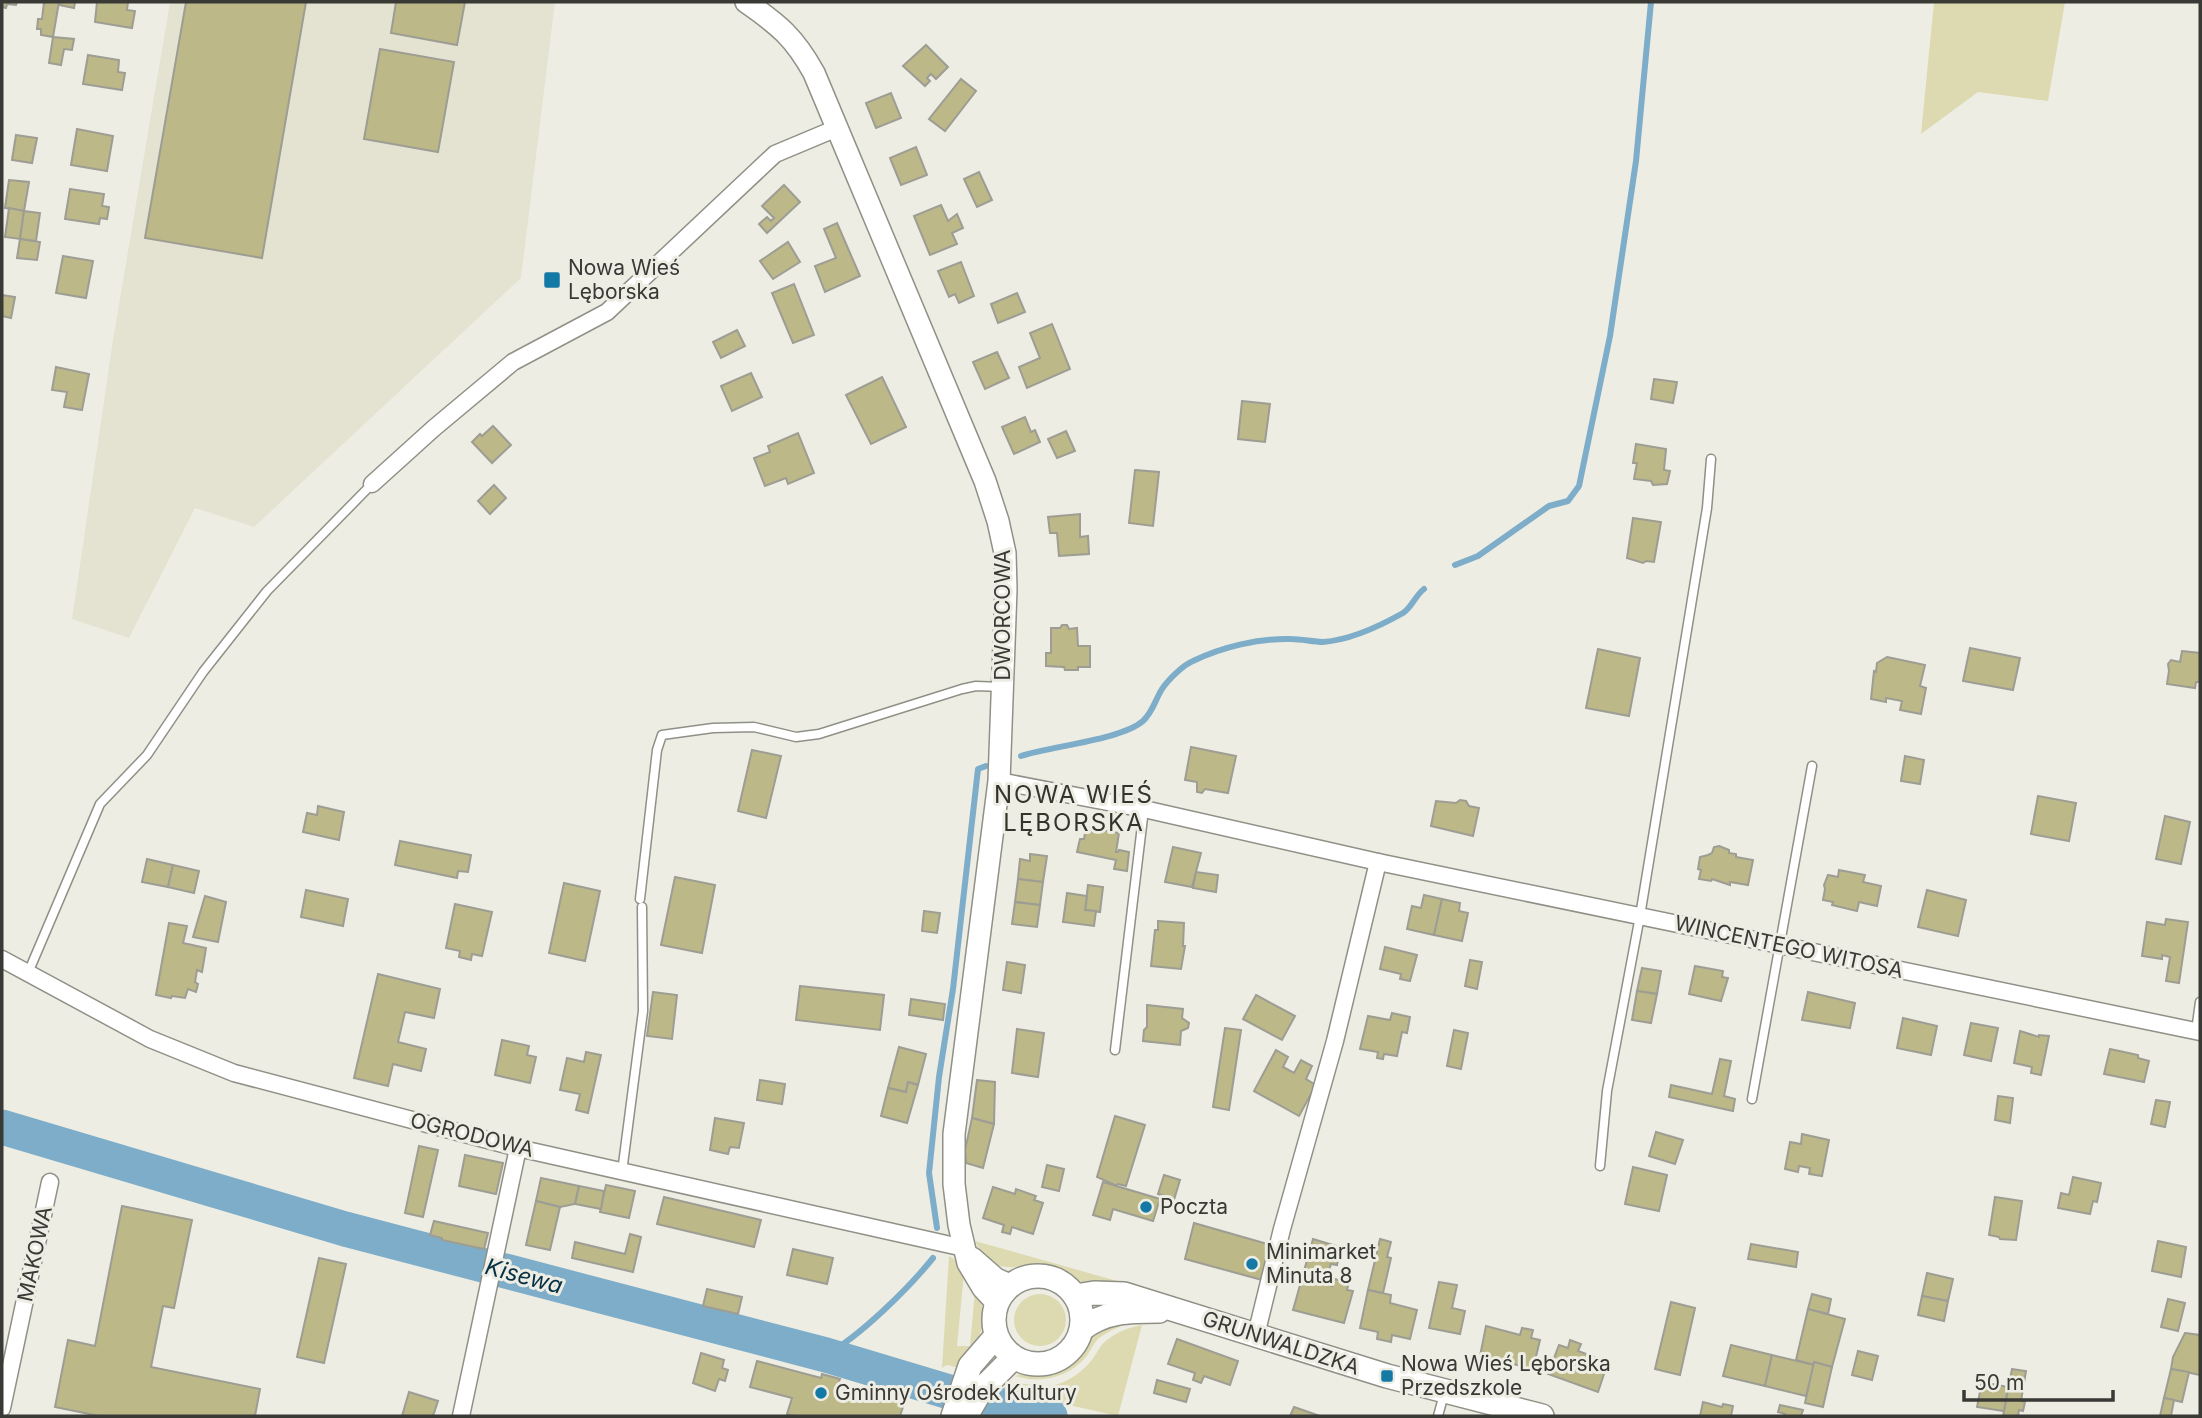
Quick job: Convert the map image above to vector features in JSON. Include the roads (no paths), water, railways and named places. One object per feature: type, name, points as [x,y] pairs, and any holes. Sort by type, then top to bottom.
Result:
[{"type":"main road","points":[[1050,1277],[1063,1283],[1075,1296],[1083,1318],[1082,1329],[1075,1345],[1066,1355],[1054,1362],[1040,1365],[1013,1358],[1003,1348],[996,1336],[993,1322],[1004,1294],[1022,1278],[1050,1277]]},
{"type":"main road","name":"GRUNWALDZKA","points":[[1075,1296],[1094,1293],[1124,1294],[1387,1376],[1542,1416]]},
{"type":"main road","name":"GRUNWALDZKA","points":[[1082,1329],[1107,1314],[1131,1311],[1183,1312]]},
{"type":"main road","points":[[973,1386],[970,1366],[996,1336]]},
{"type":"main road","points":[[959,1415],[973,1386],[1013,1358]]},
{"type":"street","name":"DWORCOWA","points":[[746,2],[778,24],[802,51],[814,73],[985,481],[999,521],[1005,553],[999,781],[954,1134],[955,1199],[964,1248]]},
{"type":"street","points":[[372,484],[513,362],[607,312],[775,154],[837,128]]},
{"type":"street","name":"WINCENTEGO WITOSA","points":[[999,781],[1144,809],[1378,862],[2198,1031]]},
{"type":"street","points":[[1256,1335],[1282,1229],[1335,1041],[1378,862]]},
{"type":"street","name":"OGRODOWA","points":[[2,960],[150,1039],[233,1073],[518,1148],[964,1248]]},
{"type":"street","points":[[461,1416],[518,1148]]},
{"type":"street","name":"MAKOWA","points":[[2,1408],[50,1182]]},
{"type":"street","points":[[964,1248],[1004,1294]]},
{"type":"lane","points":[[1600,1166],[1607,1091],[1640,916],[1707,508],[1711,459]]},
{"type":"lane","points":[[28,973],[100,804],[147,755],[203,673],[267,591],[372,484]]},
{"type":"lane","points":[[622,1172],[643,1011],[641,903],[657,750],[662,735],[713,728],[754,727],[796,737],[819,734],[962,689],[976,686],[1003,687]]},
{"type":"lane","points":[[1752,1099],[1812,766]]},
{"type":"lane","points":[[1115,1049],[1144,809]]},
{"type":"lane","points":[[2198,1031],[2200,1002]]},
{"type":"lane","points":[[1438,1416],[1445,1391]]},
{"type":"waterway","points":[[1455,565],[1478,556],[1549,506],[1568,501],[1579,486],[1610,336],[1636,161],[1651,2]]},
{"type":"waterway","points":[[1021,756],[1103,738],[1133,728],[1152,710],[1162,689],[1172,677],[1189,663],[1204,656],[1241,644],[1266,640],[1323,642],[1354,635],[1403,613],[1424,589]]},
{"type":"waterway","points":[[937,1228],[929,1173],[939,1077],[953,989],[978,769],[986,766]]},
{"type":"waterway","name":"Kisewa","points":[[2,1127],[345,1229],[826,1355],[976,1400],[1050,1416]]},
{"type":"waterway","points":[[826,1355],[883,1311],[933,1258]]},
{"type":"place","name":"Nowa Wieś Lęborska","points":[[552,280]]},
{"type":"place","name":"Poczta","points":[[1146,1207]]},
{"type":"place","name":"Minimarket Minuta 8","points":[[1252,1264]]},
{"type":"place","name":"Nowa Wieś Lęborska Przedszkole","points":[[1387,1376]]},
{"type":"place","name":"Gminny Ośrodek Kultury","points":[[821,1393]]},
{"type":"district","name":"NOWA WIEŚ LĘBORSKA","points":[[1074,809]]}]
